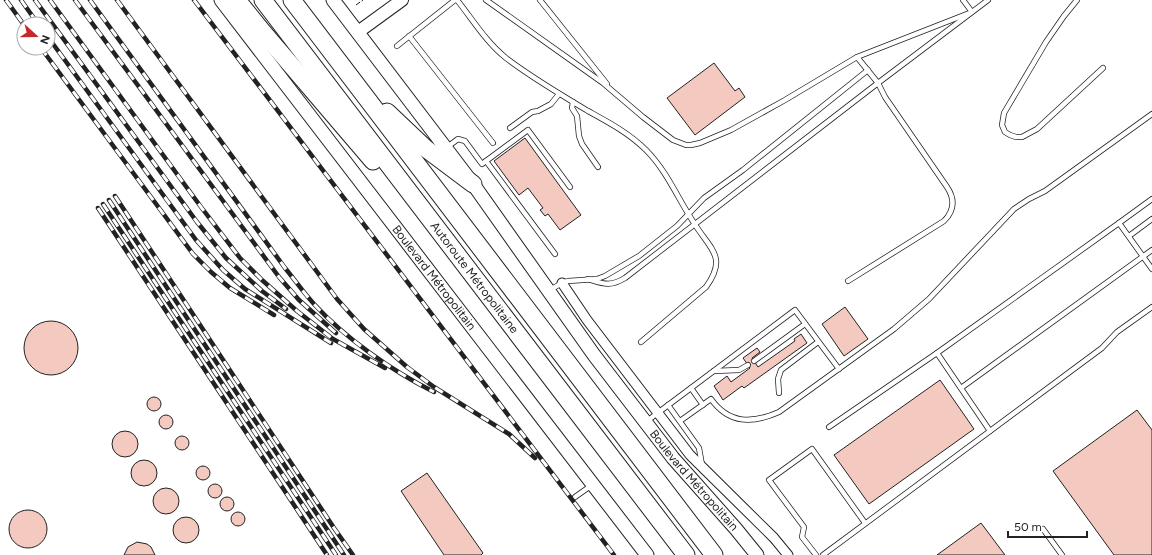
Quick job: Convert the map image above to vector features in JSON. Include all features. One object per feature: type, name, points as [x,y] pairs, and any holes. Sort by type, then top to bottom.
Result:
[{"type":"highway","points":[[237,0],[493,301]]},
{"type":"highway","name":"Autoroute Métropolitaine","points":[[263,0],[686,555]]},
{"type":"highway","name":"Autoroute Métropolitaine","points":[[292,0],[714,555]]},
{"type":"highway","points":[[351,77],[425,148],[473,184]]},
{"type":"main road","name":"Boulevard Métropolitain","points":[[221,0],[647,555]]},
{"type":"main road","name":"Boulevard Métropolitain","points":[[333,0],[473,184],[594,355],[691,479],[757,555]]},
{"type":"street","points":[[358,32],[402,0]]},
{"type":"street","name":"Boulevard Métropolitain","points":[[562,283],[587,320],[690,455],[774,538],[788,555]]},
{"type":"lane","points":[[397,46],[456,0],[492,45],[524,71],[559,94],[620,130],[645,149],[668,178],[695,225],[716,254],[717,262],[712,279],[701,292],[641,342]]},
{"type":"lane","points":[[486,0],[614,92],[673,140],[686,145],[700,143],[731,130],[857,57],[972,12]]},
{"type":"lane","points":[[540,0],[614,92]]},
{"type":"lane","points":[[963,0],[972,12]]},
{"type":"lane","points":[[588,279],[607,284],[617,283],[988,0]]},
{"type":"lane","points":[[1077,0],[1050,35],[1004,113],[1002,125],[1005,132],[1016,137],[1022,137],[1030,134],[1103,68]]},
{"type":"lane","points":[[409,36],[493,143]]},
{"type":"lane","points":[[848,280],[944,221],[952,210],[953,202],[952,194],[947,186],[885,97],[878,83],[857,57]]},
{"type":"lane","points":[[549,291],[562,283],[605,276],[638,256],[677,226],[704,198],[743,170],[868,70]]},
{"type":"lane","points":[[510,128],[532,112],[538,111],[551,104],[559,94]]},
{"type":"lane","points":[[573,102],[572,108],[577,116],[579,136],[582,144],[598,167]]},
{"type":"lane","points":[[680,421],[711,399],[722,411],[734,418],[751,420],[779,412],[894,329],[916,311],[1014,209],[1045,191],[1152,114]]},
{"type":"lane","points":[[446,148],[455,141],[465,141],[482,164],[528,130],[570,187]]},
{"type":"lane","points":[[486,161],[555,254]]},
{"type":"lane","points":[[829,426],[937,353],[1152,199]]},
{"type":"lane","points":[[1128,236],[1152,219]]},
{"type":"lane","points":[[1119,223],[1152,269]]},
{"type":"lane","points":[[961,388],[1152,250]]},
{"type":"lane","points":[[822,555],[1102,348],[1117,332],[1152,307]]},
{"type":"lane","points":[[646,422],[795,310],[839,369]]},
{"type":"lane","points":[[754,361],[805,324]]},
{"type":"lane","points":[[779,393],[778,379],[781,370],[818,342]]},
{"type":"lane","points":[[937,353],[990,431]]},
{"type":"lane","points":[[714,371],[739,370],[748,365]]},
{"type":"lane","points":[[691,388],[703,405]]},
{"type":"lane","points":[[668,405],[699,448],[703,468]]},
{"type":"lane","points":[[816,555],[802,537],[804,527],[769,480],[812,449],[866,523]]},
{"type":"lane","points":[[575,497],[593,484]]},
{"type":"lane","points":[[1043,529],[1062,555]]},
{"type":"building","points":[[714,63],[735,91],[739,88],[745,97],[695,135],[667,98]]},
{"type":"building","points":[[525,138],[581,215],[560,230],[548,214],[545,216],[540,210],[543,208],[528,188],[519,195],[494,161]]},
{"type":"building","points":[[845,307],[868,339],[844,356],[822,324]]},
{"type":"building","points":[[51,321],[61,323],[70,329],[76,338],[78,348],[76,358],[70,367],[61,373],[51,375],[41,373],[32,367],[26,358],[24,348],[26,338],[32,329],[41,323]]},
{"type":"building","points":[[801,334],[807,343],[744,388],[742,386],[723,400],[714,386],[727,376],[731,382],[750,368],[743,358],[757,348],[760,352],[752,358],[758,367],[795,341],[794,339]]},
{"type":"building","points":[[940,380],[974,429],[869,504],[834,455]]},
{"type":"building","points":[[154,397],[159,399],[161,404],[159,409],[154,411],[149,409],[147,404],[149,399]]},
{"type":"building","points":[[1137,410],[1152,430],[1152,555],[1114,555],[1053,471]]},
{"type":"building","points":[[163,415],[169,415],[173,419],[173,425],[169,429],[163,429],[159,425],[159,419]]},
{"type":"building","points":[[125,431],[134,435],[138,444],[134,453],[125,457],[116,453],[112,444],[116,435]]},
{"type":"building","points":[[179,436],[185,436],[189,440],[189,446],[185,450],[179,450],[175,446],[175,440]]},
{"type":"building","points":[[144,460],[153,464],[157,473],[153,482],[144,486],[135,482],[131,473],[135,464]]},
{"type":"building","points":[[200,466],[206,466],[210,470],[210,476],[206,480],[200,480],[196,476],[196,470]]},
{"type":"building","points":[[427,473],[483,553],[481,555],[444,555],[401,491]]},
{"type":"building","points":[[212,484],[218,484],[222,488],[222,494],[218,498],[212,498],[208,494],[208,488]]},
{"type":"building","points":[[166,488],[175,492],[179,501],[175,510],[166,514],[157,510],[153,501],[157,492]]},
{"type":"building","points":[[224,497],[230,497],[234,501],[234,507],[230,511],[224,511],[220,507],[220,501]]},
{"type":"building","points":[[24,510],[32,510],[42,515],[46,522],[46,536],[42,543],[32,548],[24,548],[14,543],[12,540],[9,533],[9,525],[14,515],[17,513]]},
{"type":"building","points":[[235,512],[241,512],[245,516],[245,522],[241,526],[235,526],[231,522],[231,516]]},
{"type":"building","points":[[186,517],[195,521],[199,530],[195,539],[186,543],[177,539],[173,530],[177,521]]},
{"type":"building","points":[[981,523],[1005,555],[937,555]]},
{"type":"building","points":[[137,542],[147,544],[151,547],[155,555],[124,555],[128,547]]},
{"type":"railway","points":[[6,0],[18,16]]},
{"type":"railway","points":[[21,0],[32,16]]},
{"type":"railway","points":[[35,0],[197,222],[226,258],[262,291],[286,309]]},
{"type":"railway","points":[[50,0],[240,258],[297,311],[333,339],[385,368]]},
{"type":"railway","points":[[75,0],[279,277],[299,300],[336,333]]},
{"type":"railway","points":[[90,0],[285,268],[310,300],[326,317],[370,353],[418,384],[434,392]]},
{"type":"railway","points":[[117,0],[337,299],[364,329],[407,367],[434,387],[509,434],[535,458]]},
{"type":"railway","points":[[194,0],[614,555]]},
{"type":"railway","points":[[56,48],[196,240],[223,270],[245,289],[331,343]]},
{"type":"railway","points":[[47,56],[193,254],[230,288],[274,315]]},
{"type":"railway","points":[[115,196],[353,555]]},
{"type":"railway","points":[[109,200],[344,555]]},
{"type":"railway","points":[[103,204],[336,555]]},
{"type":"railway","points":[[98,208],[327,555]]},
{"type":"fence","points":[[356,5],[363,0]]}]
